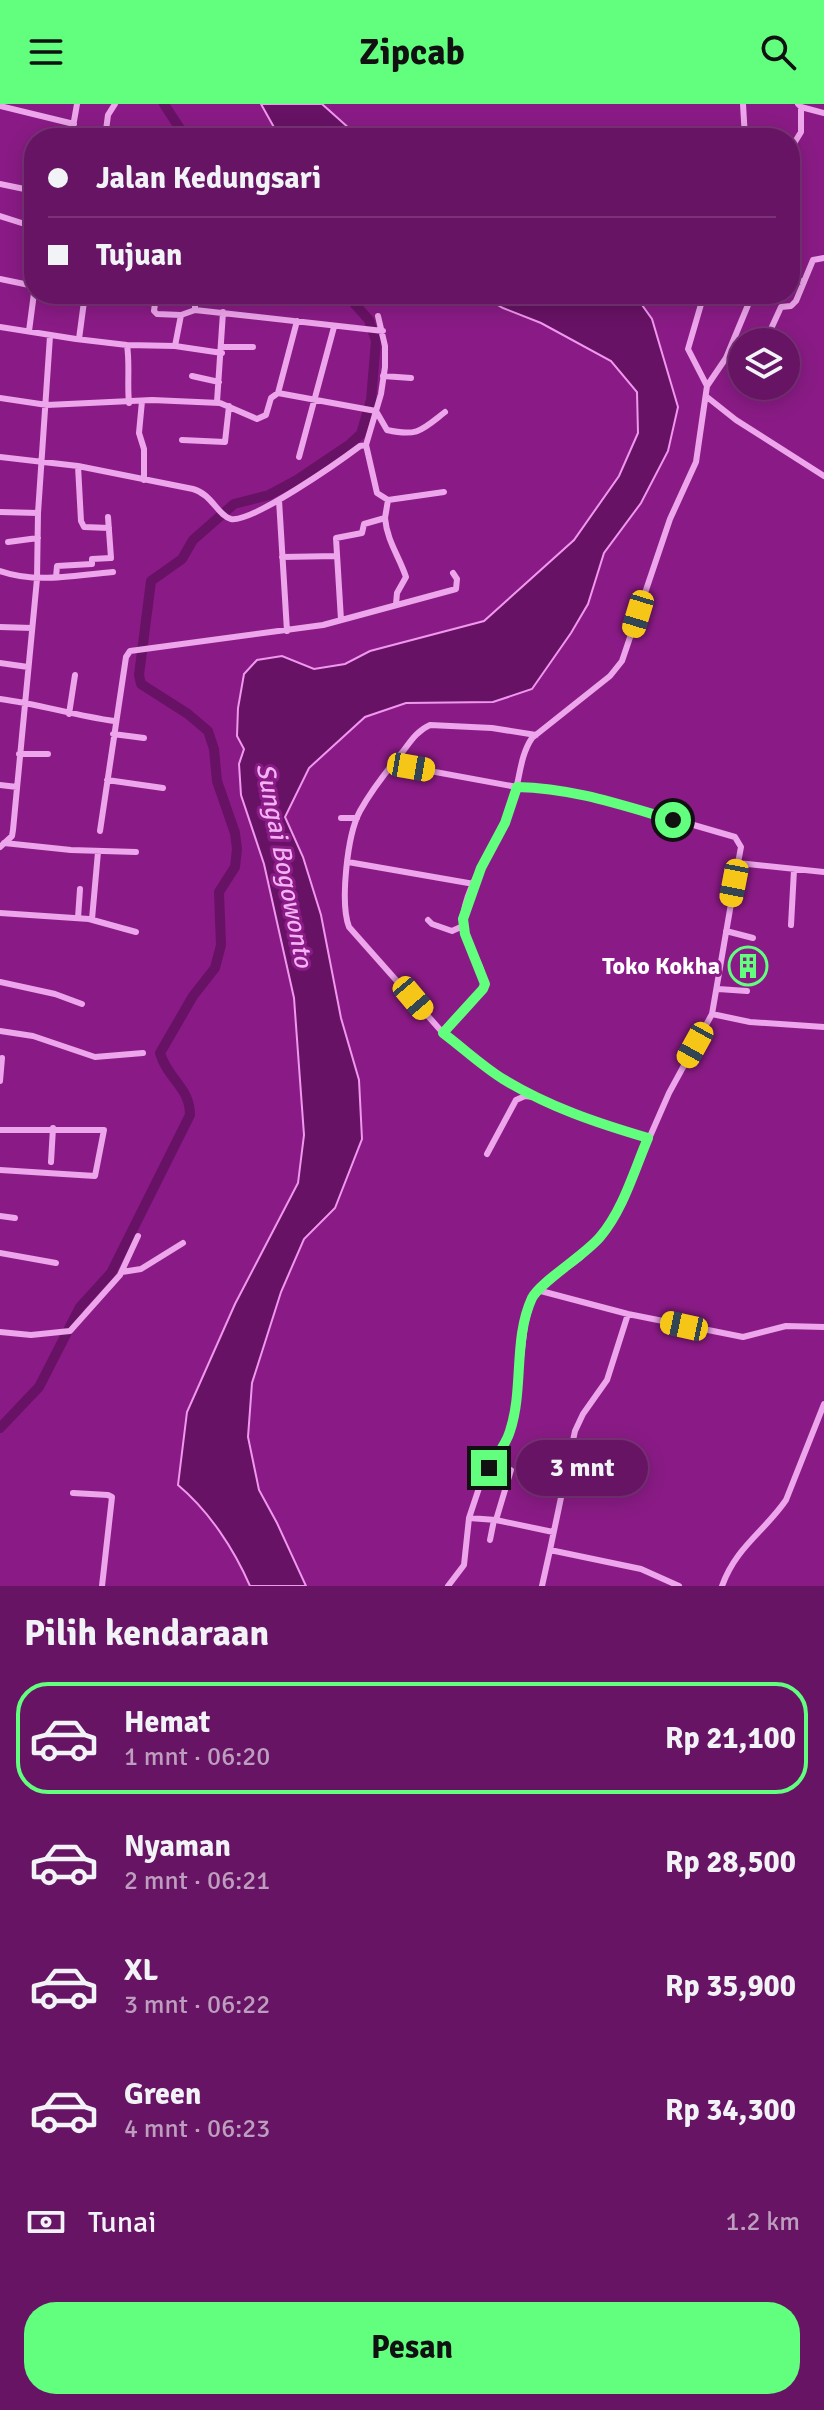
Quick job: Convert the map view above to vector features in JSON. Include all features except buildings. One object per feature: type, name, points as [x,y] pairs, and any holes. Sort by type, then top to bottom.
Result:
[{"type":"street","points":[[73,128],[77,104]]},
{"type":"street","points":[[106,128],[108,115],[115,104]]},
{"type":"street","points":[[743,104],[744,128]]},
{"type":"street","points":[[0,106],[74,124]]},
{"type":"street","points":[[800,134],[799,106],[824,113]]},
{"type":"street","points":[[0,184],[24,190]]},
{"type":"street","points":[[0,216],[24,224]]},
{"type":"street","points":[[800,290],[813,260],[824,258]]},
{"type":"street","points":[[0,279],[24,284]]},
{"type":"street","points":[[800,281],[804,282]]},
{"type":"street","points":[[29,331],[33,304]]},
{"type":"street","points":[[79,339],[84,304]]},
{"type":"street","points":[[156,304],[155,313],[181,315],[195,310],[223,312],[383,331]]},
{"type":"street","points":[[195,304],[195,310]]},
{"type":"street","points":[[443,1033],[485,984],[463,926],[465,911],[474,884],[505,823],[527,746],[536,735],[610,676],[622,661],[665,532],[696,462],[707,386],[688,349],[701,304]]},
{"type":"street","points":[[707,386],[726,358],[748,304]]},
{"type":"street","points":[[771,328],[781,307],[793,304]]},
{"type":"street","points":[[217,402],[223,312]]},
{"type":"street","points":[[175,346],[181,315]]},
{"type":"street","points":[[378,316],[385,346],[383,376],[366,445],[377,493],[388,500],[444,492]]},
{"type":"street","points":[[0,398],[47,405],[217,402],[257,419],[262,418],[266,415],[271,398],[278,393],[297,321]]},
{"type":"street","points":[[0,327],[127,345],[222,350],[253,347]]},
{"type":"street","points":[[299,457],[334,327]]},
{"type":"street","points":[[2,845],[12,836],[13,830],[37,579],[38,513],[50,336]]},
{"type":"street","points":[[127,345],[129,403]]},
{"type":"street","points":[[192,376],[219,382]]},
{"type":"street","points":[[383,376],[411,378]]},
{"type":"street","points":[[278,393],[374,411],[387,430],[408,433],[420,432],[445,412]]},
{"type":"street","points":[[707,397],[736,420],[824,476]]},
{"type":"street","points":[[142,401],[139,433],[144,449],[144,480]]},
{"type":"street","points":[[182,440],[225,442],[229,406]]},
{"type":"street","points":[[0,457],[78,466],[202,491],[228,517],[237,518],[279,500],[366,445]]},
{"type":"street","points":[[78,466],[81,521],[84,527],[109,528]]},
{"type":"street","points":[[279,500],[287,631]]},
{"type":"street","points":[[388,500],[385,518],[389,541],[406,577],[397,593],[396,604]]},
{"type":"street","points":[[0,512],[38,513]]},
{"type":"street","points":[[56,577],[57,566],[92,564],[92,559],[111,558],[108,517]]},
{"type":"street","points":[[341,620],[336,538],[362,533],[364,524],[385,518]]},
{"type":"street","points":[[8,542],[38,538]]},
{"type":"street","points":[[282,557],[337,556]]},
{"type":"street","points":[[0,571],[37,579],[113,572]]},
{"type":"street","points":[[100,831],[114,721],[126,657],[130,651],[287,631],[341,620],[456,589],[457,579],[453,573]]},
{"type":"street","points":[[0,627],[32,628]]},
{"type":"street","points":[[0,663],[28,667]]},
{"type":"street","points":[[69,714],[75,675]]},
{"type":"street","points":[[0,699],[114,721]]},
{"type":"street","points":[[536,735],[492,728],[430,725],[421,729],[392,764],[357,818],[348,862],[345,910],[349,927],[443,1033],[501,1078],[536,1098],[602,1125],[648,1138]]},
{"type":"street","points":[[113,734],[144,738]]},
{"type":"street","points":[[19,754],[48,754]]},
{"type":"street","points":[[392,764],[517,787],[549,788],[597,797],[726,834],[740,843],[712,1014],[602,1236],[581,1257],[537,1290],[531,1302],[525,1325],[513,1423],[480,1485],[469,1518],[464,1565],[448,1586]]},
{"type":"street","points":[[107,780],[163,788]]},
{"type":"street","points":[[0,785],[17,787]]},
{"type":"street","points":[[341,818],[357,818]]},
{"type":"street","points":[[2,845],[136,852]]},
{"type":"street","points":[[92,919],[98,852]]},
{"type":"street","points":[[348,862],[474,884]]},
{"type":"street","points":[[738,863],[824,872]]},
{"type":"street","points":[[791,925],[794,870]]},
{"type":"street","points":[[78,918],[80,889]]},
{"type":"street","points":[[0,913],[92,919],[136,932]]},
{"type":"street","points":[[428,920],[452,931],[463,926]]},
{"type":"street","points":[[726,931],[753,938]]},
{"type":"street","points":[[0,982],[55,994],[82,1004]]},
{"type":"street","points":[[718,989],[747,991]]},
{"type":"street","points":[[712,1014],[750,1022],[824,1027]]},
{"type":"street","points":[[0,1031],[33,1036],[95,1057],[143,1053]]},
{"type":"street","points":[[0,1081],[2,1058]]},
{"type":"street","points":[[487,1154],[516,1100],[525,1096],[536,1098]]},
{"type":"street","points":[[51,1162],[53,1128]]},
{"type":"street","points":[[0,1130],[104,1130],[95,1176],[0,1170]]},
{"type":"street","points":[[0,1216],[15,1218]]},
{"type":"street","points":[[0,1332],[31,1335],[67,1332],[122,1272],[138,1236]]},
{"type":"street","points":[[122,1272],[141,1269],[183,1243]]},
{"type":"street","points":[[0,1253],[56,1263]]},
{"type":"street","points":[[537,1290],[628,1314],[743,1337],[780,1327],[824,1327]]},
{"type":"street","points":[[542,1586],[575,1431],[607,1380],[628,1314]]},
{"type":"street","points":[[722,1586],[741,1549],[777,1514],[786,1500],[824,1404]]},
{"type":"street","points":[[490,1540],[511,1470]]},
{"type":"street","points":[[73,1493],[112,1497],[102,1586]]},
{"type":"street","points":[[469,1518],[553,1532]]},
{"type":"street","points":[[550,1550],[641,1569],[679,1586]]},
{"type":"water","points":[[261,104],[322,104],[349,128],[274,128]]},
{"type":"water","name":"Sungai Bogowonto","points":[[496,304],[641,304],[652,319],[678,407],[668,451],[641,503],[604,553],[588,604],[532,689],[493,702],[406,703],[365,717],[309,768],[285,817],[303,857],[321,915],[341,1018],[359,1080],[362,1139],[335,1208],[304,1239],[281,1292],[252,1383],[248,1437],[259,1490],[306,1586],[250,1586],[220,1531],[178,1485],[187,1412],[235,1304],[298,1183],[304,1135],[294,998],[264,864],[241,795],[239,764],[244,749],[237,736],[244,674],[257,660],[282,656],[314,669],[345,664],[370,651],[484,621],[574,540],[619,476],[638,433],[637,392],[611,361],[541,323]]},
{"type":"waterway","points":[[164,104],[180,128]]},
{"type":"waterway","points":[[0,1428],[39,1387],[80,1307],[111,1273],[190,1115],[183,1090],[160,1053],[193,996],[215,968],[221,945],[219,892],[235,867],[235,833],[217,781],[214,749],[208,731],[188,714],[141,684],[139,675],[151,581],[182,559],[193,540],[234,504],[269,495],[297,480],[361,434],[371,400],[376,341],[369,320],[355,304]]},
{"type":"place","name":"Toko Kokha","points":[[748,966]]},
{"type":"route","points":[[489,1468],[504,1445],[513,1423],[525,1325],[531,1302],[537,1290],[581,1257],[602,1236],[620,1205],[648,1138],[602,1125],[536,1098],[501,1078],[443,1033],[485,984],[463,927],[465,911],[481,868],[505,823],[517,787],[574,792],[673,820]]}]
